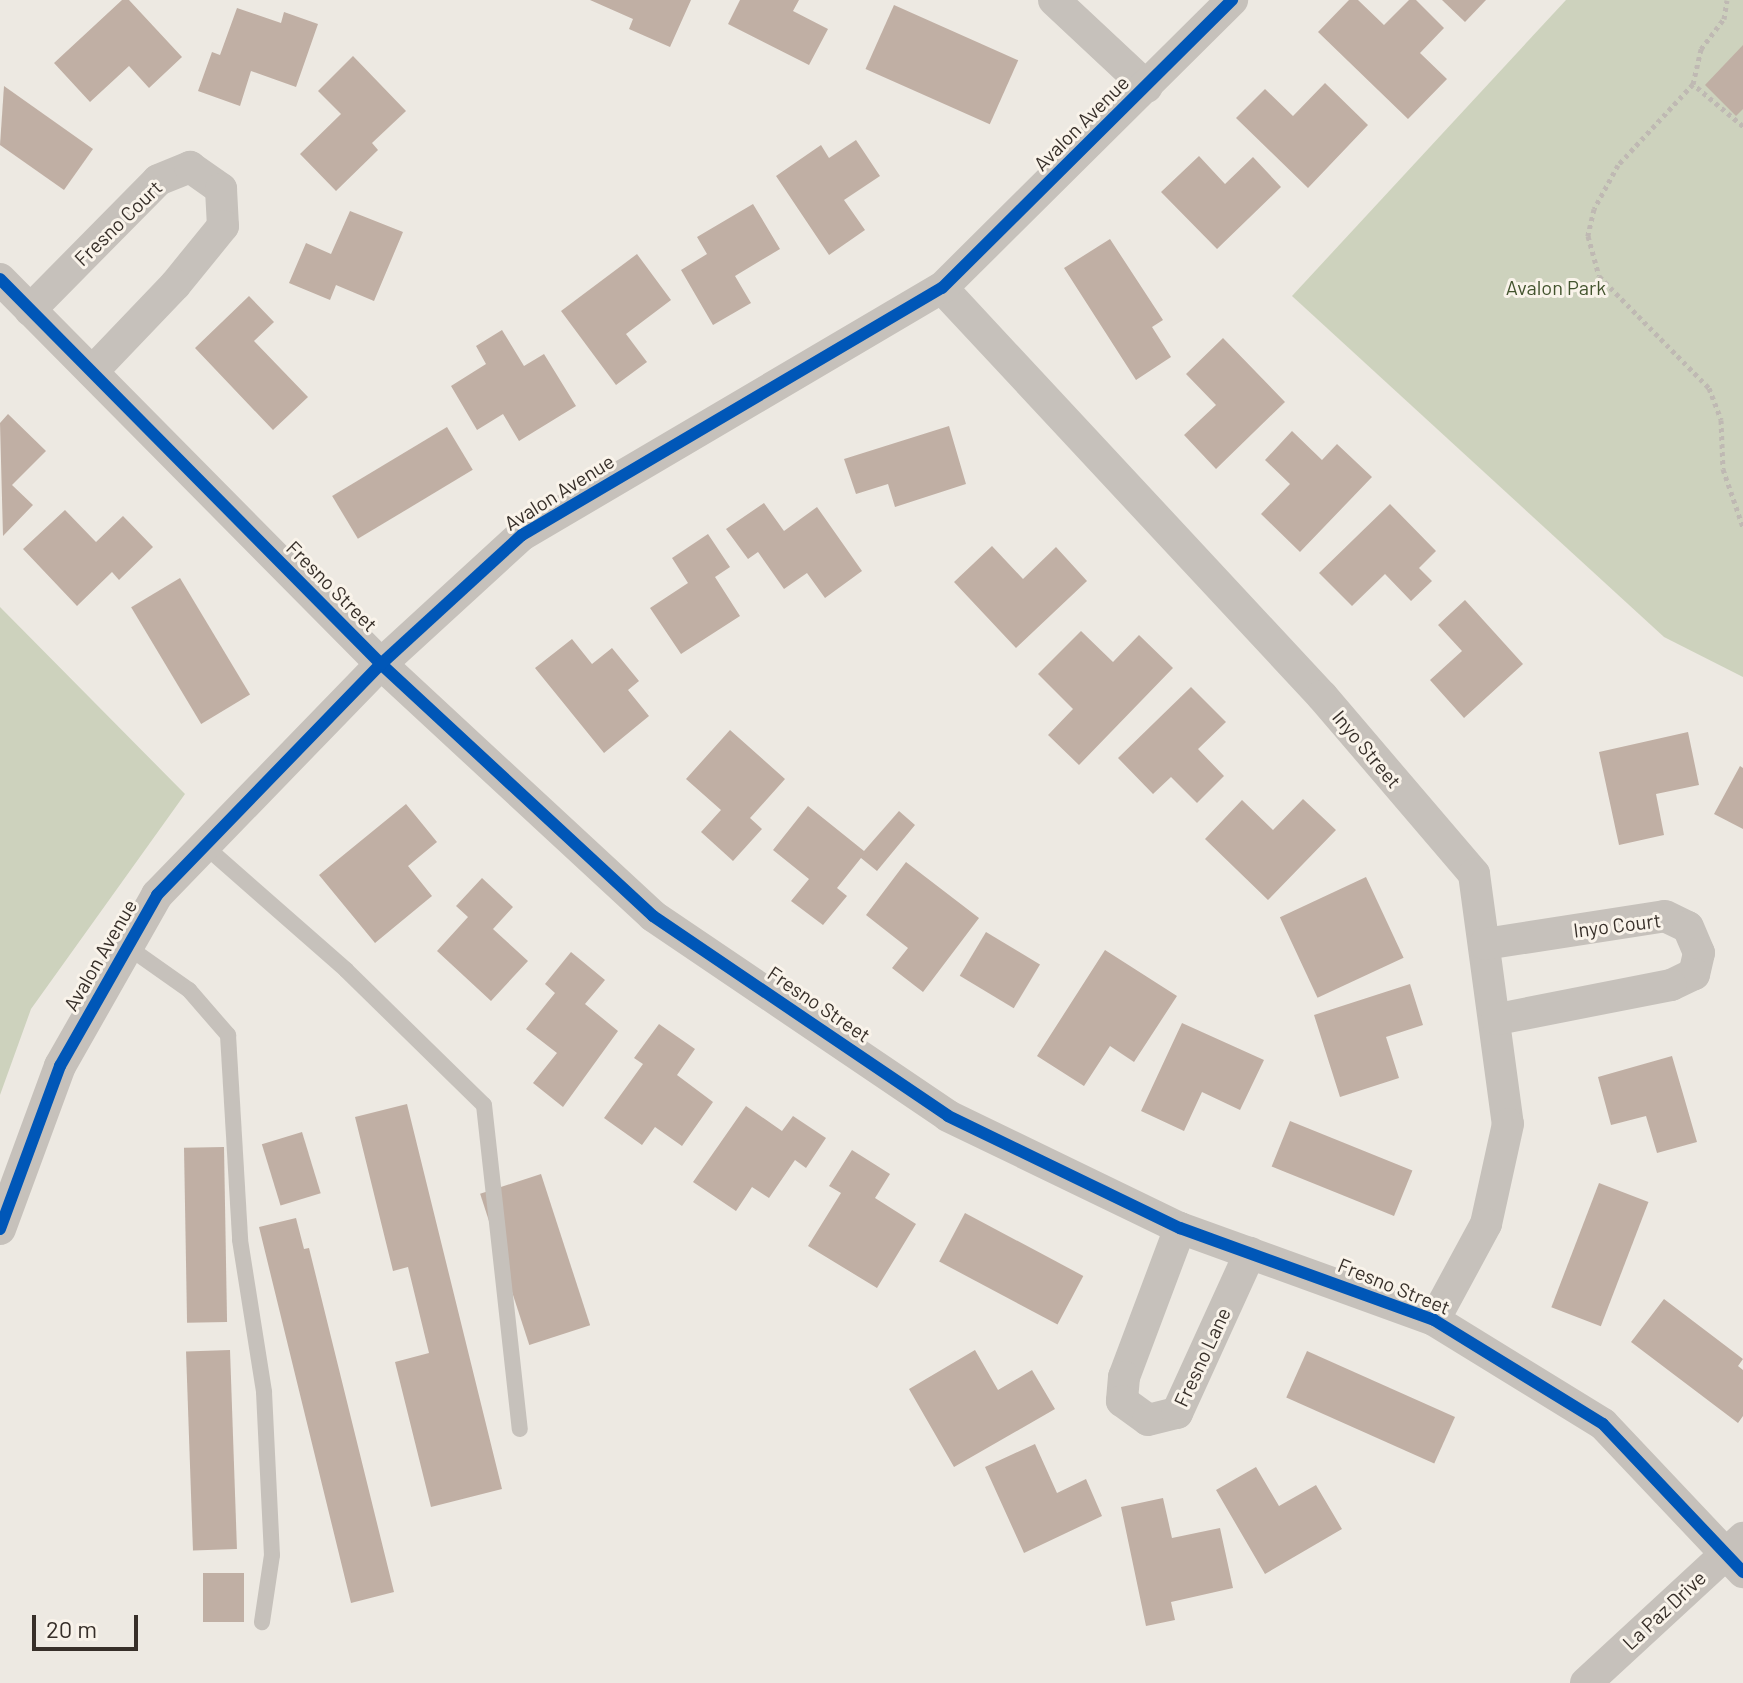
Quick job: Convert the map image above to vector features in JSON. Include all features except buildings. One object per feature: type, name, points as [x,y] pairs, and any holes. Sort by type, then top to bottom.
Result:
[{"type":"street","points":[[1054,0],[1147,87]]},
{"type":"street","name":"Avalon Avenue","points":[[0,1229],[60,1066],[157,895],[381,664],[522,535],[942,288],[1232,0]]},
{"type":"street","name":"Fresno Court","points":[[30,310],[158,180],[190,167],[221,189],[223,226],[175,285],[92,372]]},
{"type":"street","name":"Fresno Street","points":[[0,279],[381,664],[653,916],[948,1116],[1180,1228],[1434,1320],[1603,1424],[1738,1554]]},
{"type":"street","name":"Inyo Street","points":[[942,288],[1322,696],[1474,874],[1497,1019],[1508,1124],[1486,1224],[1434,1320]]},
{"type":"street","name":"Inyo Court","points":[[1485,944],[1665,916],[1688,927],[1699,953],[1694,974],[1671,985],[1497,1019]]},
{"type":"street","name":"Fresno Lane","points":[[1180,1228],[1124,1377],[1122,1401],[1148,1420],[1177,1413],[1250,1253]]},
{"type":"street","name":"La Paz Drive","points":[[1586,1683],[1738,1554]]},
{"type":"lane","points":[[205,846],[346,970],[484,1105],[520,1429]]},
{"type":"lane","points":[[128,947],[189,990],[228,1035],[240,1240],[264,1392],[272,1555],[262,1622]]},
{"type":"path","points":[[1727,0],[1724,19],[1701,49],[1693,84],[1618,165],[1594,209],[1588,236],[1599,276],[1709,388],[1721,420],[1723,469],[1743,527]]},
{"type":"path","points":[[1693,84],[1743,126]]},
{"type":"green space","name":"Avalon Park","points":[[1566,0],[1743,0],[1743,677],[1664,637],[1292,296]]},
{"type":"green space","points":[[0,607],[185,794],[31,1009],[0,1095]]},
{"type":"cycle path","points":[[0,1229],[60,1066],[157,895],[381,664],[522,535],[942,288],[1232,0]]},
{"type":"cycle path","points":[[0,279],[381,664],[653,916],[948,1116],[1180,1228],[1434,1320],[1603,1424],[1743,1572]]}]
